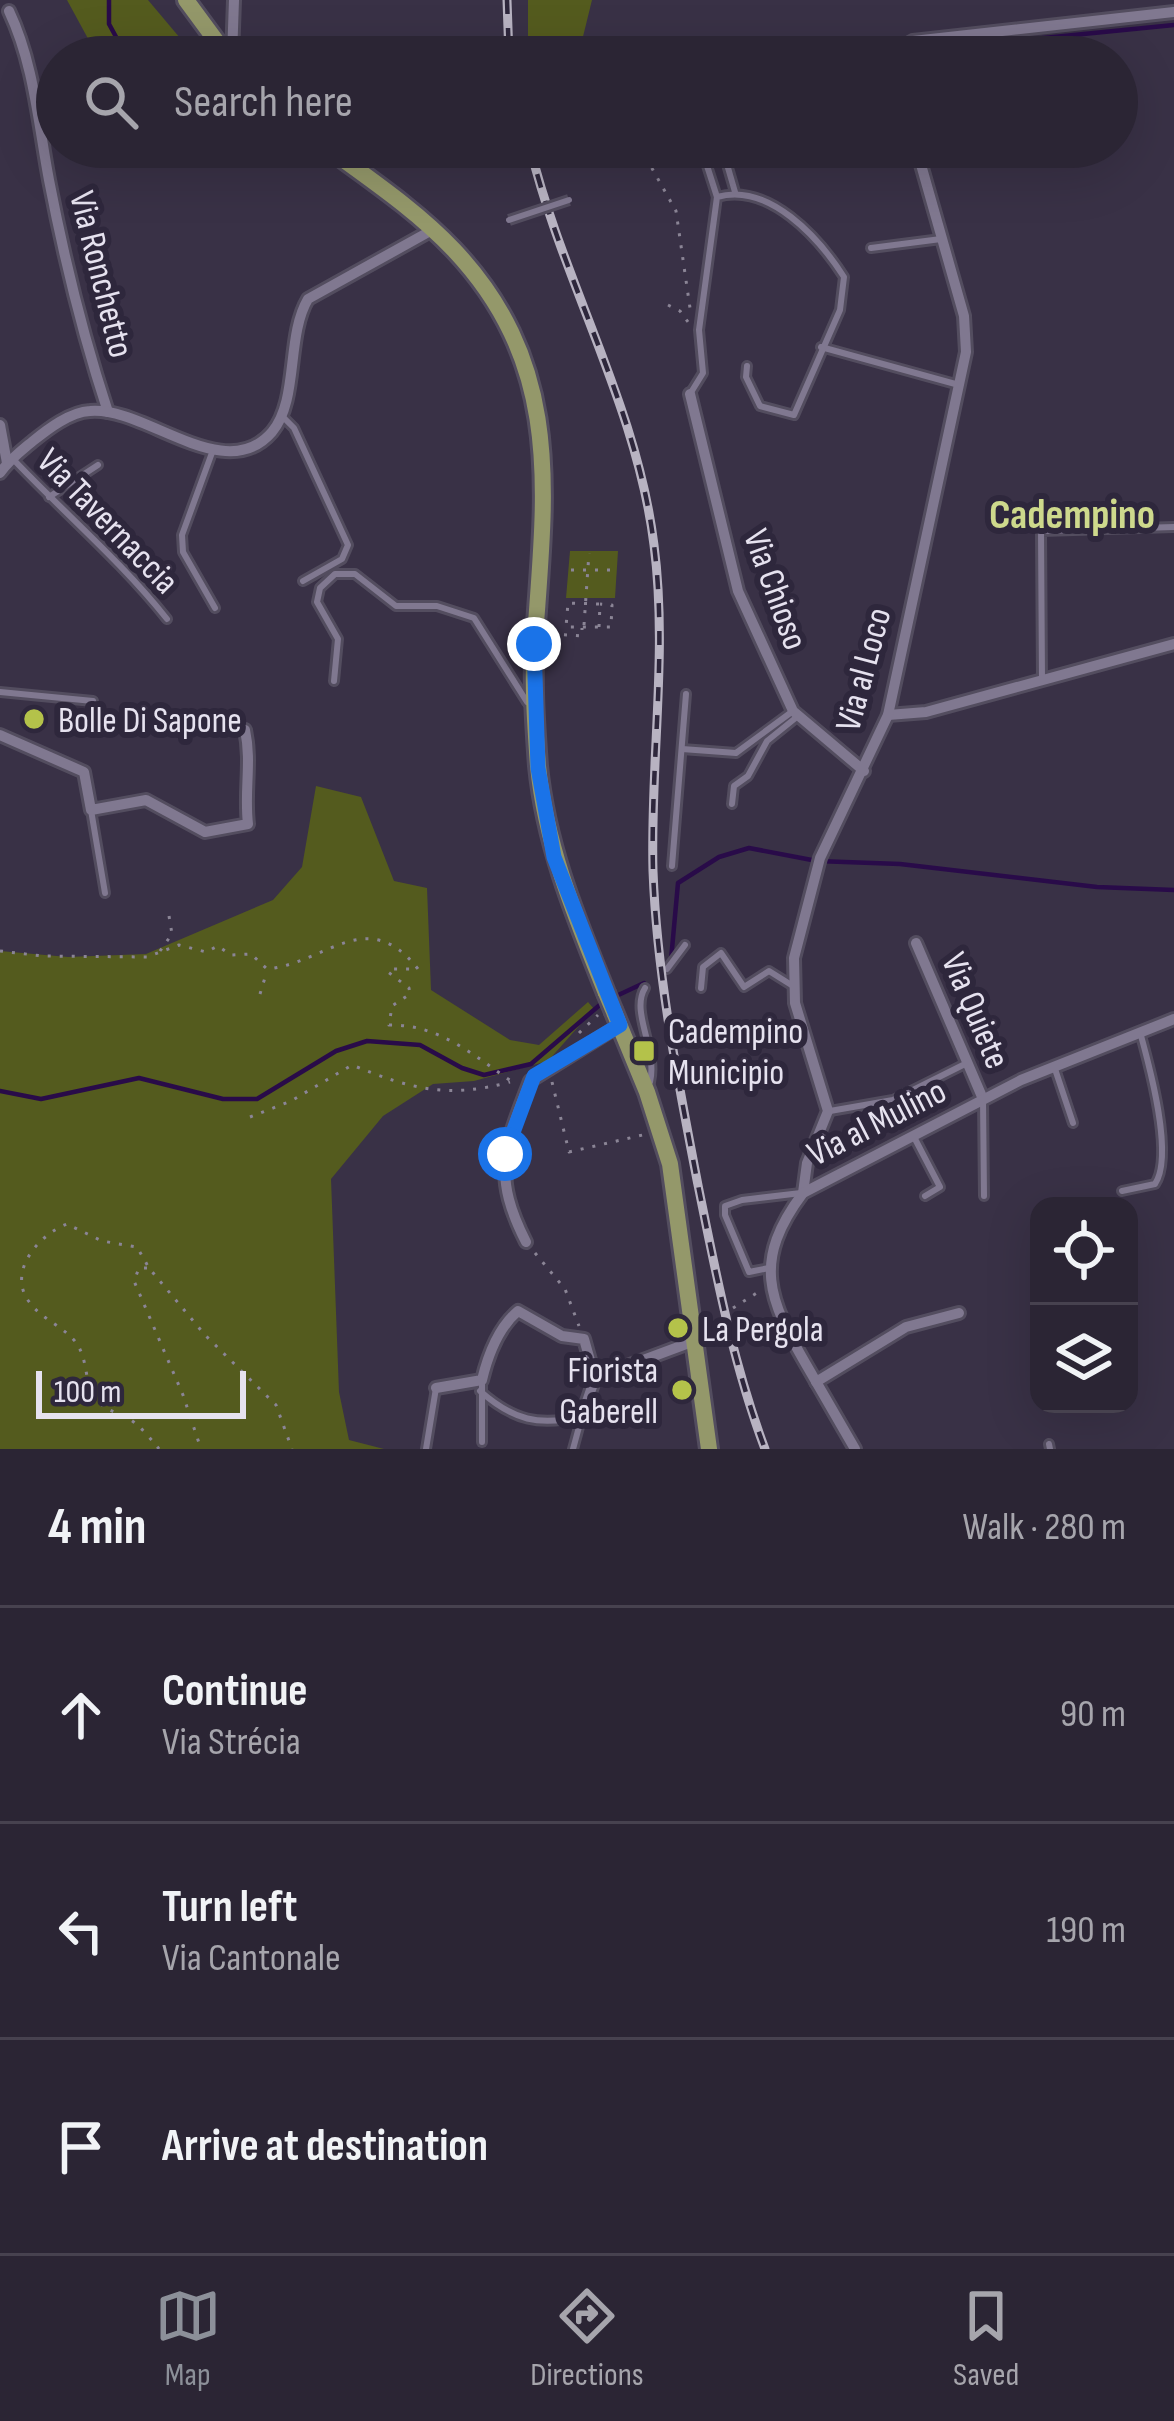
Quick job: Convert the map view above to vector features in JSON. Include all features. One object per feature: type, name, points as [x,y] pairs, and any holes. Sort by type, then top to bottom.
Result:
[{"type":"main road","points":[[186,0],[214,36]]},
{"type":"main road","points":[[353,168],[434,230],[493,298],[515,338],[532,385],[545,486],[534,644],[541,789],[554,857],[670,1164],[709,1449]]},
{"type":"street","points":[[231,36],[234,0]]},
{"type":"street","name":"Via Ronchetto","points":[[9,11],[24,44],[36,106]]},
{"type":"street","points":[[959,36],[1174,12]]},
{"type":"street","name":"Via Ronchetto","points":[[48,168],[88,351],[108,412]]},
{"type":"street","name":"Via al Loco","points":[[828,1111],[793,986],[794,958],[819,862],[887,715],[966,352],[964,316],[922,168]]},
{"type":"street","points":[[214,450],[235,452],[259,444],[281,416],[300,315],[308,299],[434,230]]},
{"type":"street","name":"Via Chioso","points":[[691,394],[738,591],[795,713],[864,771]]},
{"type":"street","name":"Via Ronchetto","points":[[6,465],[50,427],[86,411],[108,412],[214,450]]},
{"type":"street","points":[[0,423],[6,465]]},
{"type":"street","points":[[887,715],[926,712],[1174,644]]},
{"type":"street","points":[[0,735],[84,772],[91,810],[146,800],[205,832],[248,824],[244,793],[251,757],[245,730]]},
{"type":"street","name":"Via Quiete","points":[[916,943],[983,1100]]},
{"type":"street","points":[[526,1242],[507,1201],[503,1163],[530,1081],[617,1018]]},
{"type":"street","name":"Via al Mulino","points":[[855,1449],[784,1325],[770,1287],[769,1268],[782,1223],[803,1193],[1054,1065],[1174,1019]]},
{"type":"street","points":[[803,1193],[807,1163],[828,1111]]},
{"type":"street","points":[[436,1388],[481,1386],[488,1357],[506,1321],[518,1311],[562,1336],[584,1339],[595,1378],[582,1417]]},
{"type":"street","points":[[816,1382],[906,1327],[959,1312]]},
{"type":"street","points":[[595,1378],[697,1340]]},
{"type":"lane","points":[[691,394],[703,373],[699,330],[717,197],[708,168]]},
{"type":"lane","points":[[728,168],[735,192]]},
{"type":"lane","points":[[717,197],[735,192],[786,213],[825,247],[844,277],[840,310],[794,415],[760,406],[746,377],[747,367]]},
{"type":"lane","points":[[509,220],[569,200]]},
{"type":"lane","points":[[871,248],[941,239]]},
{"type":"lane","points":[[821,347],[959,385]]},
{"type":"lane","points":[[281,416],[294,428],[348,545],[342,559],[303,580]]},
{"type":"lane","points":[[214,450],[182,535],[183,552],[215,608]]},
{"type":"lane","name":"Via Tavernaccia","points":[[6,465],[49,497],[138,583],[167,619]]},
{"type":"lane","points":[[49,497],[98,465]]},
{"type":"lane","points":[[1042,680],[1041,531],[1174,527]]},
{"type":"lane","points":[[334,681],[338,639],[317,602],[320,588],[335,574],[355,574],[396,606],[437,606],[474,618],[536,715]]},
{"type":"lane","points":[[0,692],[93,701]]},
{"type":"lane","points":[[672,866],[686,694]]},
{"type":"lane","points":[[682,749],[736,753],[795,713]]},
{"type":"lane","points":[[732,804],[734,786],[748,776],[767,741],[795,713]]},
{"type":"lane","points":[[91,810],[105,892]]},
{"type":"lane","points":[[668,969],[685,945]]},
{"type":"lane","points":[[701,988],[703,967],[722,953],[744,987],[769,970],[793,986]]},
{"type":"lane","points":[[645,988],[638,1007],[651,1046],[652,1075],[646,1092]]},
{"type":"lane","points":[[1122,1191],[1155,1184],[1167,1166],[1160,1104],[1140,1031]]},
{"type":"lane","points":[[828,1111],[893,1100],[967,1063]]},
{"type":"lane","points":[[1054,1065],[1073,1123]]},
{"type":"lane","points":[[983,1100],[984,1196]]},
{"type":"lane","points":[[913,1135],[940,1187],[925,1196]]},
{"type":"lane","points":[[769,1268],[749,1272],[724,1206],[803,1193]]},
{"type":"lane","points":[[481,1386],[497,1408],[548,1425],[582,1417],[574,1449]]},
{"type":"lane","points":[[481,1386],[482,1442]]},
{"type":"lane","points":[[426,1449],[436,1388]]},
{"type":"path","points":[[652,168],[676,212],[684,281],[699,330]]},
{"type":"path","points":[[668,305],[699,330]]},
{"type":"path","points":[[551,634],[582,636],[589,553]]},
{"type":"path","points":[[571,569],[614,570]]},
{"type":"path","points":[[568,603],[586,604],[612,604],[611,627],[566,627],[568,603]]},
{"type":"path","points":[[599,627],[600,604]]},
{"type":"path","points":[[160,953],[172,934],[168,910]]},
{"type":"path","points":[[0,951],[147,957],[178,945],[206,952],[218,946],[231,956],[251,954],[267,969],[293,966],[349,938],[390,942],[418,968],[390,969],[388,973],[409,988],[410,994],[392,1006],[389,1025],[413,1024],[440,1033],[511,1081],[480,1090],[442,1092],[391,1081],[352,1065],[292,1101],[250,1117]]},
{"type":"path","points":[[260,994],[267,969]]},
{"type":"path","points":[[548,1067],[568,1152],[661,1131]]},
{"type":"path","points":[[159,1449],[127,1418],[106,1410],[93,1396],[85,1356],[72,1338],[28,1302],[21,1286],[25,1261],[49,1231],[67,1224],[102,1241],[136,1246],[205,1335],[276,1406],[292,1449]]},
{"type":"path","points":[[526,1242],[565,1289],[584,1339]]},
{"type":"path","points":[[149,1268],[139,1268],[134,1282],[201,1449]]},
{"type":"path","points":[[733,1308],[770,1287]]},
{"type":"green space","points":[[67,0],[148,0],[178,36],[87,36]]},
{"type":"green space","points":[[528,0],[592,0],[583,36],[528,36]]},
{"type":"green space","points":[[570,551],[618,551],[615,598],[566,598]]},
{"type":"green space","points":[[316,786],[361,797],[394,881],[427,888],[431,990],[510,1040],[539,1045],[588,1002],[594,1009],[548,1061],[474,1081],[433,1084],[383,1116],[331,1179],[339,1392],[349,1440],[384,1449],[0,1449],[0,951],[68,957],[146,954],[273,900],[302,867]]},
{"type":"waterway","points":[[109,0],[109,24],[116,36]]},
{"type":"waterway","points":[[1064,36],[1174,25]]},
{"type":"waterway","points":[[667,963],[678,883],[719,857],[749,848],[817,861],[900,864],[1097,887],[1174,890]]},
{"type":"waterway","points":[[612,998],[644,983]]},
{"type":"waterway","points":[[0,1091],[41,1099],[139,1078],[223,1099],[257,1099],[336,1051],[367,1041],[420,1045],[484,1075],[531,1064],[602,1003]]},
{"type":"railway","points":[[507,0],[508,36]]},
{"type":"railway","points":[[536,168],[616,393],[645,493],[658,586],[653,871],[664,990],[719,1285],[765,1449]]},
{"type":"place","name":"Bolle Di Sapone","points":[[34,719]]},
{"type":"place","name":"Cadempino Municipio","points":[[644,1051]]},
{"type":"place","name":"La Pergola","points":[[678,1328]]},
{"type":"place","name":"Fiorista Gaberell","points":[[682,1390]]},
{"type":"district","name":"Cadempino","points":[[1072,513]]},
{"type":"route","points":[[505,1154],[534,1076],[620,1025],[554,857],[538,768],[534,644]]}]
